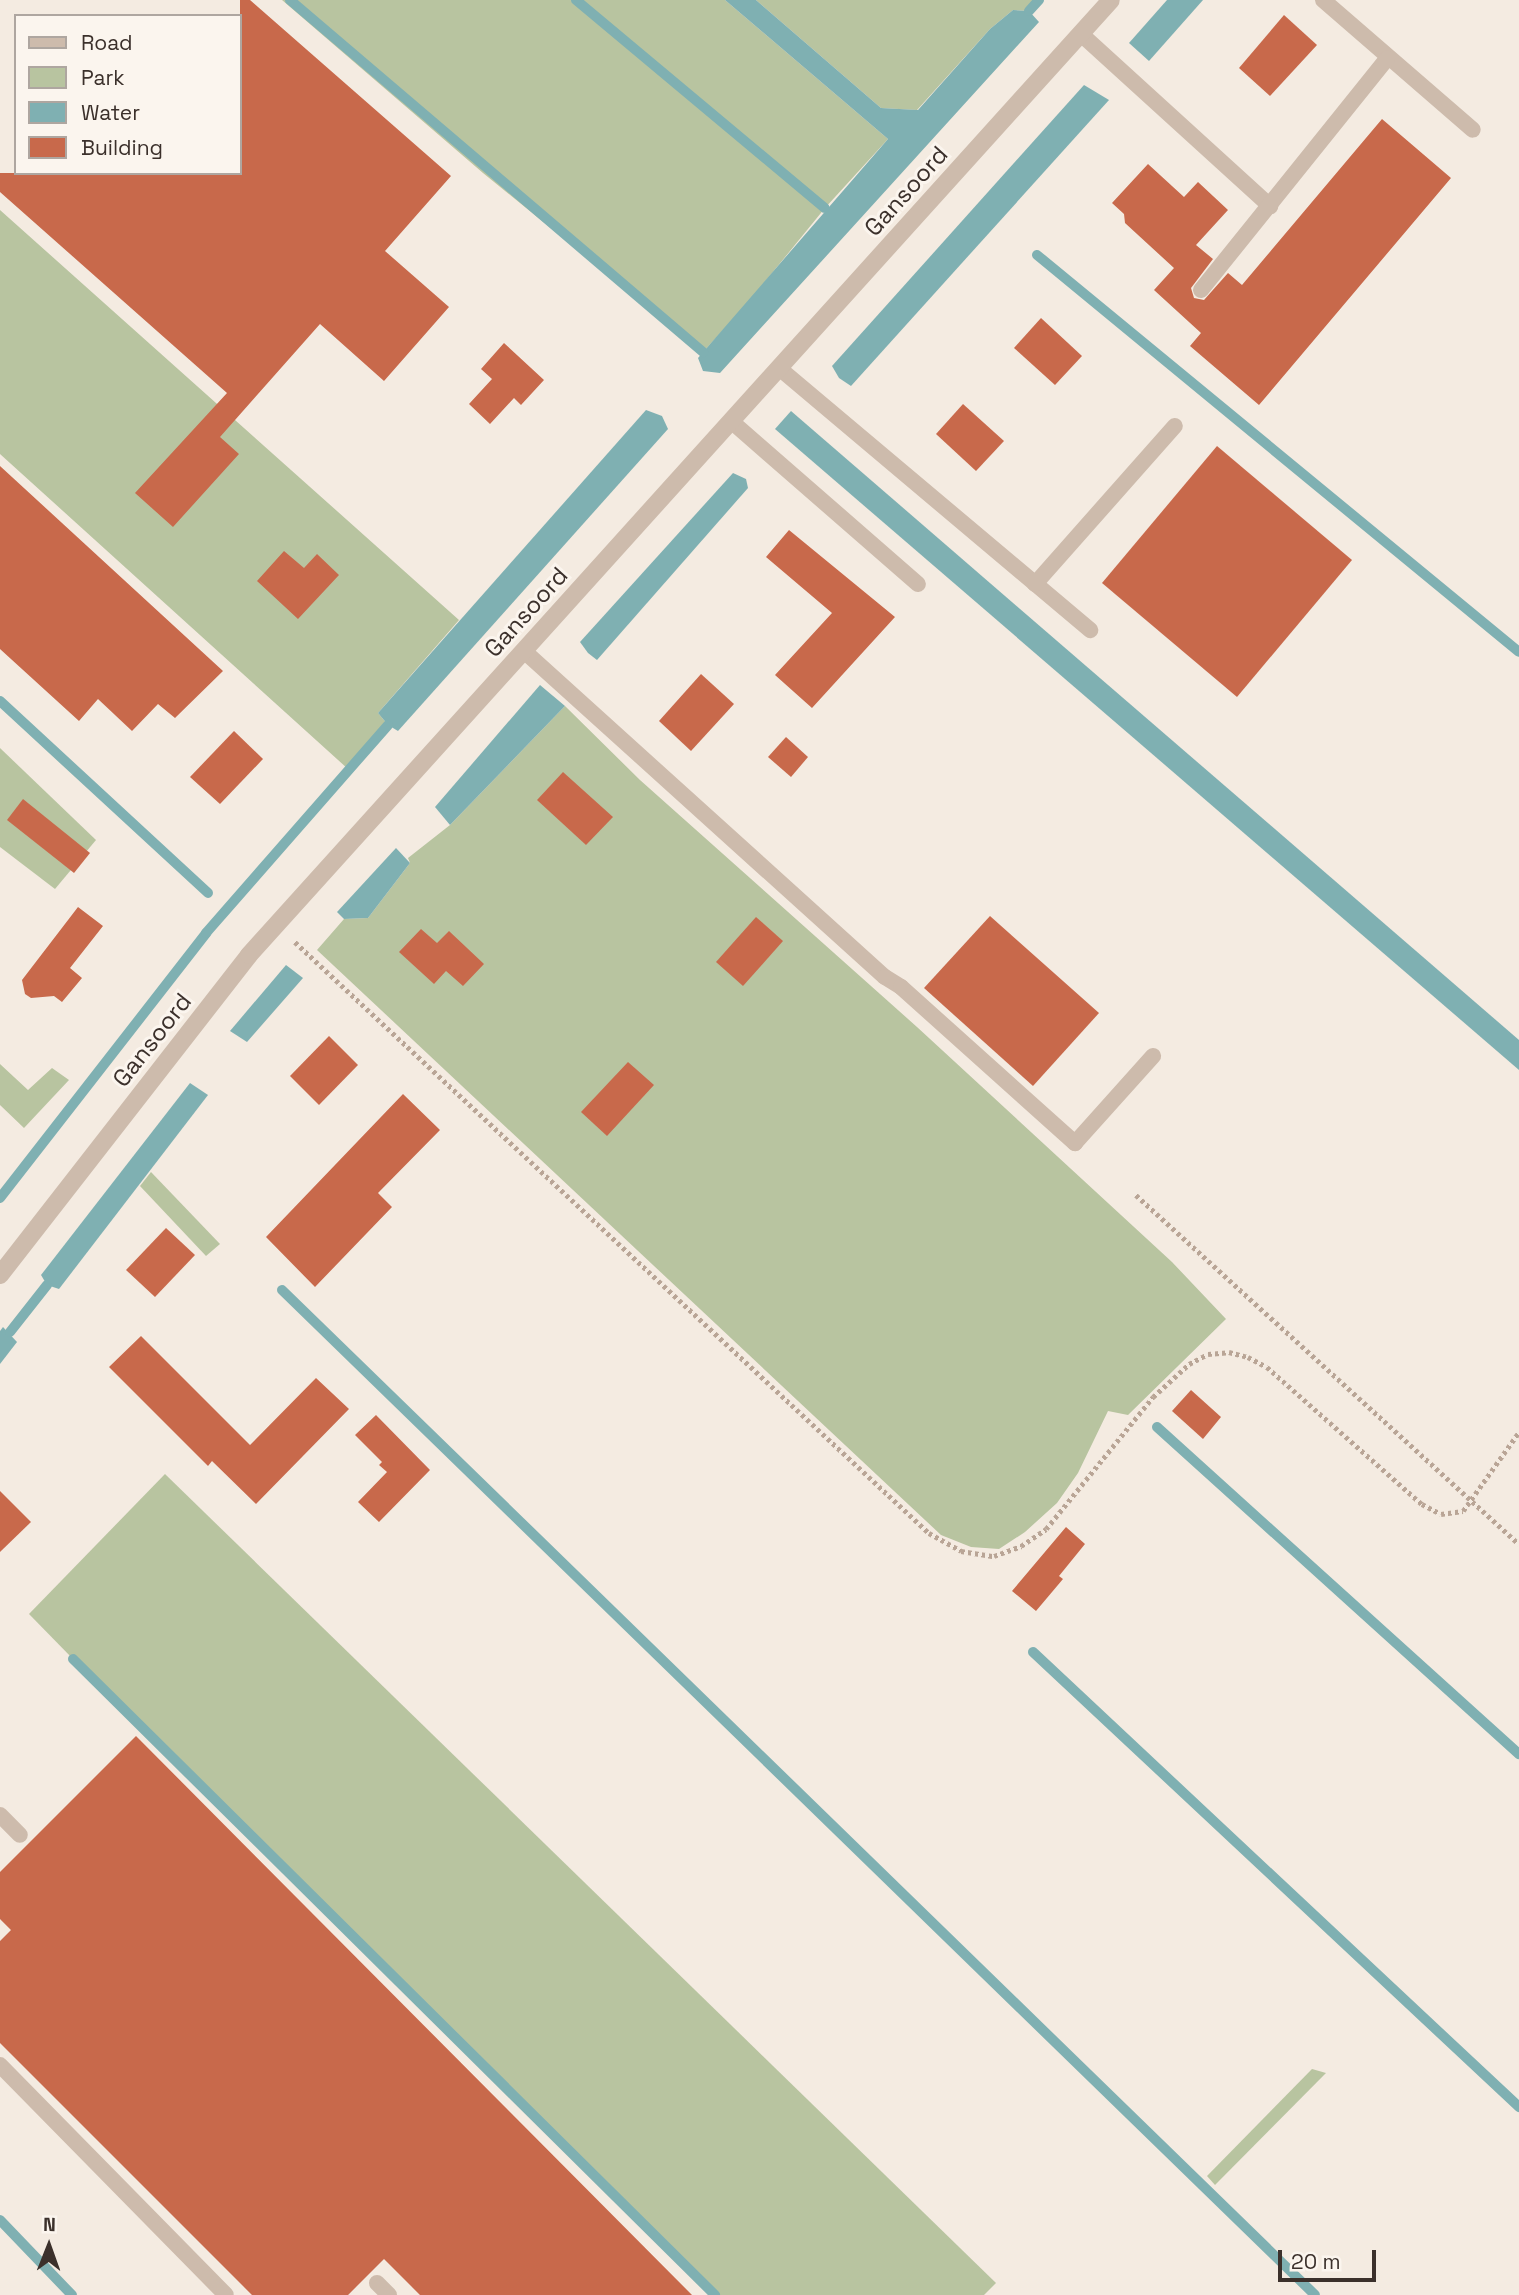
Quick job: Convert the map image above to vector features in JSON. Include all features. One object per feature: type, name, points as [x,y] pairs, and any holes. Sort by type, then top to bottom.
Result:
[{"type":"street","name":"Gansoord","points":[[0,1275],[249,955],[1111,0]]},
{"type":"lane","points":[[1323,0],[1387,59],[1473,130]]},
{"type":"lane","points":[[1081,34],[1270,206]]},
{"type":"lane","points":[[1201,290],[1387,59]]},
{"type":"lane","points":[[779,368],[1090,630]]},
{"type":"lane","points":[[731,421],[918,584]]},
{"type":"lane","points":[[1035,584],[1175,426]]},
{"type":"lane","points":[[524,651],[1075,1143],[1153,1056]]},
{"type":"lane","points":[[0,1815],[20,1835]]},
{"type":"lane","points":[[0,2065],[226,2295]]},
{"type":"lane","points":[[377,2283],[389,2295]]},
{"type":"path","points":[[276,925],[929,1533],[961,1551],[994,1556],[1021,1546],[1046,1529],[1153,1397],[1189,1364],[1208,1354],[1229,1352],[1248,1357],[1267,1367],[1422,1504],[1441,1514],[1462,1511],[1519,1432]]},
{"type":"path","points":[[1136,1195],[1519,1544]]},
{"type":"green space","points":[[282,0],[725,0],[888,139],[825,208],[746,305],[703,352],[483,173]]},
{"type":"green space","points":[[756,0],[1039,0],[1029,11],[1013,10],[990,29],[917,110],[881,108]]},
{"type":"green space","points":[[0,210],[459,620],[378,713],[388,725],[348,769],[0,454]]},
{"type":"green space","points":[[565,706],[640,780],[917,1027],[1172,1262],[1226,1319],[1128,1415],[1108,1411],[1078,1473],[1057,1503],[1025,1532],[999,1549],[971,1547],[941,1535],[317,950],[344,919],[368,918],[410,863],[408,858],[450,825]]},
{"type":"green space","points":[[0,748],[96,840],[55,889],[0,847]]},
{"type":"green space","points":[[0,1064],[28,1090],[52,1068],[69,1080],[24,1128],[0,1105]]},
{"type":"green space","points":[[151,1172],[220,1244],[206,1256],[140,1186]]},
{"type":"green space","points":[[165,1474],[996,2283],[984,2295],[714,2295],[29,1614]]},
{"type":"green space","points":[[1312,2069],[1326,2073],[1215,2185],[1207,2176]]},
{"type":"water","points":[[725,0],[756,0],[881,108],[918,110],[990,29],[1013,10],[1029,11],[1039,22],[720,373],[703,371],[698,358],[888,139]]},
{"type":"water","points":[[1167,0],[1203,0],[1149,61],[1129,43]]},
{"type":"water","points":[[1084,85],[1109,100],[851,386],[839,378],[832,366]]},
{"type":"water","points":[[646,410],[662,416],[668,429],[398,731],[388,725],[378,713]]},
{"type":"water","points":[[791,411],[1519,1040],[1519,1070],[775,429]]},
{"type":"water","points":[[733,473],[746,479],[748,488],[597,660],[580,642]]},
{"type":"water","points":[[540,685],[565,706],[450,825],[435,807]]},
{"type":"water","points":[[396,848],[410,863],[368,918],[344,919],[337,912]]},
{"type":"water","points":[[286,965],[303,978],[247,1042],[230,1031]]},
{"type":"water","points":[[190,1083],[208,1095],[59,1289],[47,1285],[41,1275]]},
{"type":"water","points":[[3,1327],[17,1342],[0,1364],[0,1331]]},
{"type":"building","points":[[240,0],[250,0],[451,176],[385,251],[449,307],[384,381],[320,324],[220,437],[239,454],[173,527],[135,493],[227,393],[0,192],[0,173],[242,175]]},
{"type":"building","points":[[1284,15],[1317,45],[1270,96],[1239,68]]},
{"type":"building","points":[[1382,119],[1451,178],[1259,405],[1190,346],[1201,333],[1154,290],[1174,268],[1125,223],[1124,214],[1112,203],[1148,164],[1184,197],[1198,182],[1228,210],[1196,245],[1213,259],[1191,288],[1194,298],[1204,300],[1228,273],[1242,285]]},
{"type":"building","points":[[1041,318],[1082,356],[1055,385],[1014,348]]},
{"type":"building","points":[[504,343],[544,380],[521,405],[514,398],[490,424],[469,404],[492,379],[481,369]]},
{"type":"building","points":[[963,404],[1004,441],[976,471],[936,434]]},
{"type":"building","points":[[1217,446],[1352,560],[1237,697],[1102,583]]},
{"type":"building","points":[[0,466],[223,671],[175,718],[158,704],[132,731],[98,699],[79,721],[0,649]]},
{"type":"building","points":[[789,530],[895,617],[812,708],[775,675],[832,613],[766,557]]},
{"type":"building","points":[[284,551],[304,568],[317,554],[339,575],[298,619],[257,581]]},
{"type":"building","points":[[701,674],[734,704],[691,751],[659,721]]},
{"type":"building","points":[[234,731],[263,759],[220,804],[190,777]]},
{"type":"building","points":[[786,737],[808,757],[791,777],[768,757]]},
{"type":"building","points":[[563,772],[613,817],[586,845],[537,800]]},
{"type":"building","points":[[23,799],[90,853],[74,873],[7,820]]},
{"type":"building","points":[[78,907],[103,926],[70,968],[82,978],[62,1002],[54,996],[31,998],[25,994],[22,980]]},
{"type":"building","points":[[990,916],[1099,1013],[1033,1086],[924,988]]},
{"type":"building","points":[[756,917],[783,941],[743,986],[716,962]]},
{"type":"building","points":[[421,929],[437,943],[449,931],[484,964],[463,986],[446,971],[434,984],[399,952]]},
{"type":"building","points":[[329,1036],[358,1065],[319,1105],[290,1076]]},
{"type":"building","points":[[628,1062],[654,1085],[607,1136],[581,1112]]},
{"type":"building","points":[[403,1094],[440,1130],[378,1193],[392,1207],[315,1287],[266,1237]]},
{"type":"building","points":[[166,1228],[195,1255],[155,1297],[126,1270]]},
{"type":"building","points":[[141,1336],[250,1445],[316,1378],[349,1409],[256,1504],[212,1461],[208,1466],[109,1367]]},
{"type":"building","points":[[1191,1390],[1221,1417],[1203,1439],[1172,1411]]},
{"type":"building","points":[[376,1415],[430,1470],[379,1522],[358,1502],[387,1472],[379,1465],[382,1462],[355,1435]]},
{"type":"building","points":[[0,1491],[31,1522],[0,1552]]},
{"type":"building","points":[[1066,1527],[1085,1544],[1059,1576],[1063,1579],[1036,1611],[1012,1591]]},
{"type":"building","points":[[136,1736],[692,2295],[420,2295],[384,2259],[348,2295],[252,2295],[0,2043],[0,1941],[11,1930],[0,1919],[0,1872]]},
{"type":"waterway","points":[[290,0],[703,352]]},
{"type":"waterway","points":[[576,0],[825,208]]},
{"type":"waterway","points":[[1029,11],[1039,0]]},
{"type":"waterway","points":[[1037,255],[1519,652]]},
{"type":"waterway","points":[[0,701],[208,893]]},
{"type":"waterway","points":[[0,1198],[206,933],[388,725]]},
{"type":"waterway","points":[[10,1332],[47,1285]]},
{"type":"waterway","points":[[282,1290],[1315,2295]]},
{"type":"waterway","points":[[1157,1427],[1519,1754]]},
{"type":"waterway","points":[[1033,1652],[1519,2107]]},
{"type":"waterway","points":[[73,1659],[715,2295]]},
{"type":"waterway","points":[[0,2220],[72,2295]]}]
